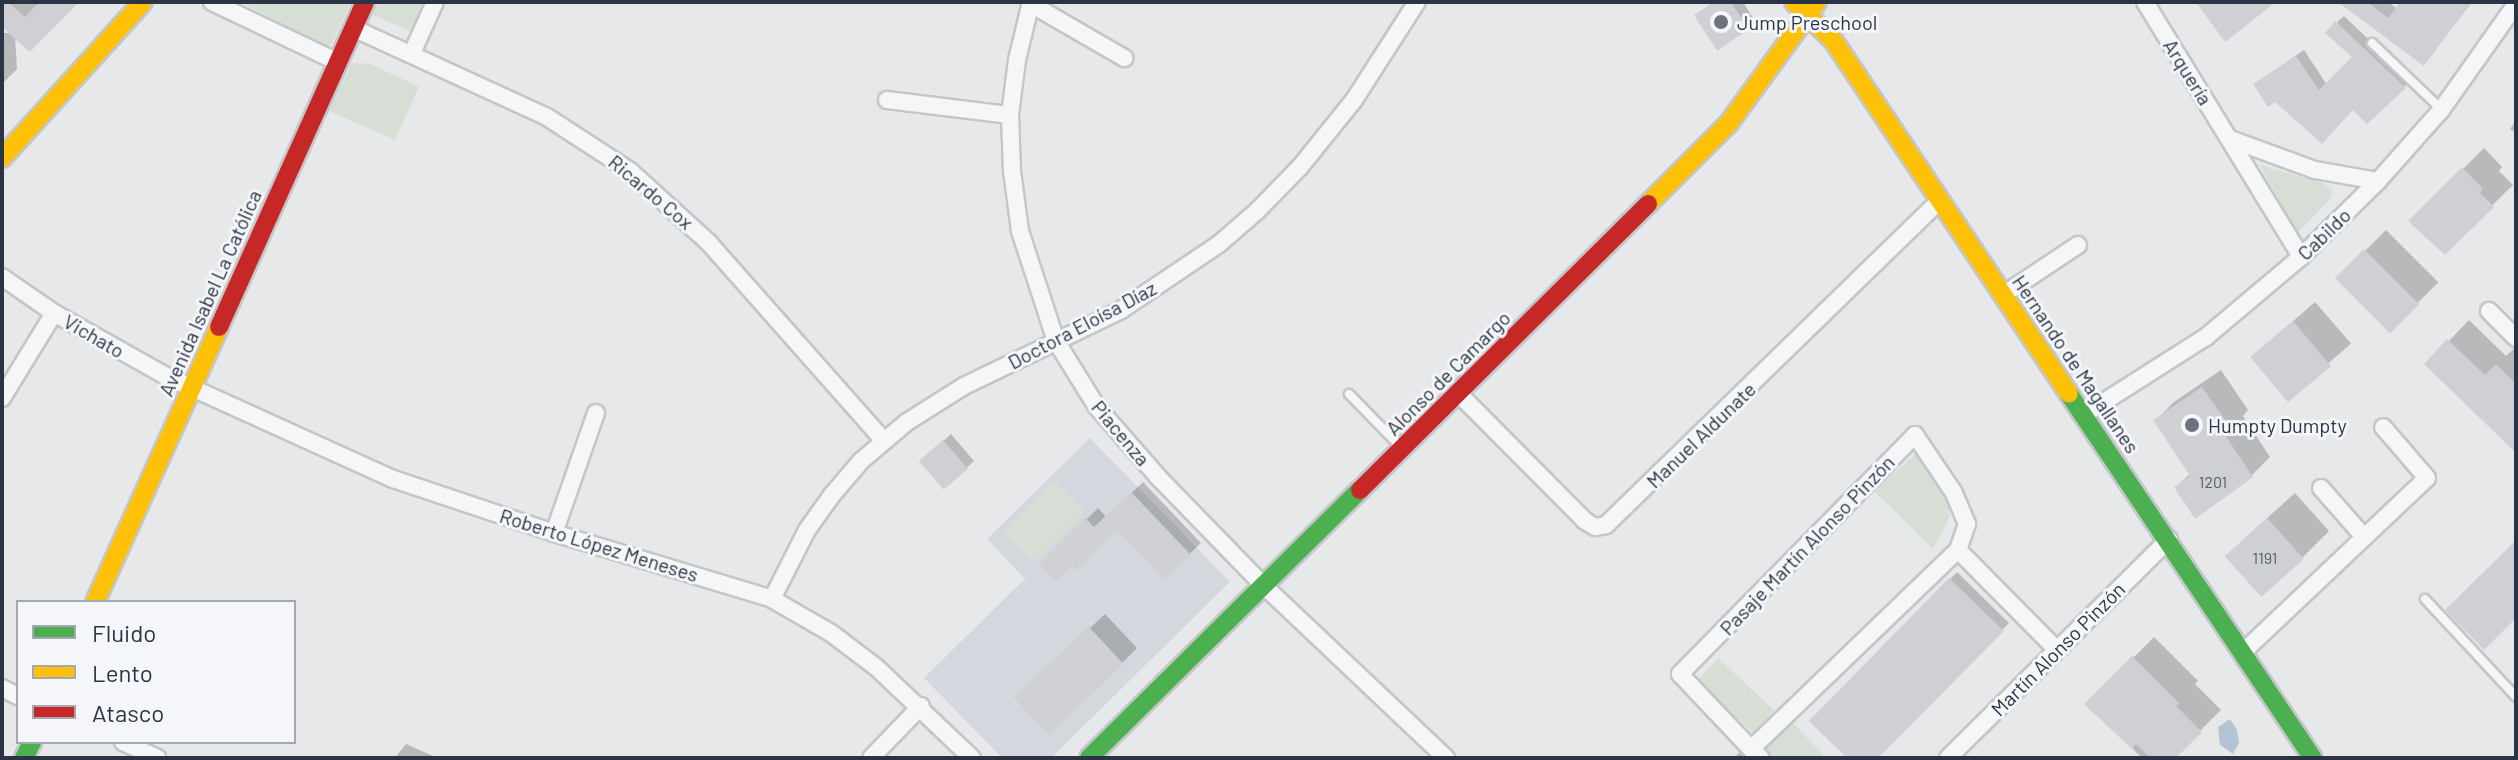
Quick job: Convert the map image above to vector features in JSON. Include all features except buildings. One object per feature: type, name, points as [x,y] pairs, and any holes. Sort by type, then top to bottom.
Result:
[{"type":"street","points":[[2,158],[143,2]]},
{"type":"street","points":[[212,2],[338,62]]},
{"type":"street","name":"Avenida Isabel La Católica","points":[[96,600],[365,2]]},
{"type":"street","points":[[412,53],[435,2]]},
{"type":"street","name":"Arquería","points":[[2145,2],[2189,76],[2233,140],[2301,257]]},
{"type":"street","points":[[1031,3],[1124,58]]},
{"type":"street","name":"Piacenza","points":[[1031,3],[1017,60],[1010,115],[1012,171],[1020,231],[1056,341],[1113,427],[1263,585],[1446,758]]},
{"type":"street","name":"Cabildo","points":[[2085,414],[2206,337],[2301,257],[2378,181],[2441,110],[2516,4]]},
{"type":"street","name":"Doctora Eloísa Díaz","points":[[772,599],[807,530],[832,495],[884,441],[964,386],[1121,310],[1176,275],[1257,211],[1300,167],[1354,100],[1409,5]]},
{"type":"street","name":"Hernando de Magallanes","points":[[1806,6],[1833,40],[2313,758]]},
{"type":"street","name":"Alonso de Camargo","points":[[1089,758],[1729,123],[1806,6]]},
{"type":"street","name":"Ricardo Cox","points":[[353,28],[547,117],[601,150],[658,194],[709,243],[884,441]]},
{"type":"street","points":[[887,100],[1010,115]]},
{"type":"street","points":[[2233,140],[2293,164],[2378,181]]},
{"type":"street","name":"Manuel Aldunate","points":[[1458,393],[1585,521],[1595,527],[1606,525],[1939,201]]},
{"type":"street","points":[[2003,295],[2078,245]]},
{"type":"street","name":"Vichato","points":[[2,277],[54,313],[191,388]]},
{"type":"street","points":[[2489,311],[2516,338]]},
{"type":"street","points":[[2,398],[54,313]]},
{"type":"street","name":"Roberto López Meneses","points":[[191,388],[393,479],[554,533],[772,599],[842,641],[921,706],[972,758]]},
{"type":"street","points":[[554,533],[596,413]]},
{"type":"street","points":[[2243,652],[2427,478],[2383,427]]},
{"type":"street","name":"Pasaje Martín Alonso Pinzón","points":[[1915,435],[1954,493],[1967,524],[1958,550],[1756,754],[1680,674],[1915,435]]},
{"type":"street","points":[[2321,488],[2364,537]]},
{"type":"street","name":"Martín Alonso Pinzón","points":[[1948,758],[2169,539]]},
{"type":"street","points":[[1958,550],[2057,650]]},
{"type":"street","points":[[871,758],[921,706]]},
{"type":"street","points":[[127,744],[158,758]]},
{"type":"lane","points":[[2372,43],[2441,110]]},
{"type":"lane","points":[[1349,394],[1402,449]]},
{"type":"lane","points":[[2425,599],[2516,697]]},
{"type":"shaded area","points":[[241,2],[351,2],[329,50]]},
{"type":"shaded area","points":[[377,2],[429,2],[414,33],[371,14]]},
{"type":"shaded area","points":[[352,63],[371,64],[419,87],[395,140],[329,111]]},
{"type":"shaded area","points":[[2260,165],[2323,183],[2332,191],[2331,198],[2297,233]]},
{"type":"shaded area","points":[[1090,438],[1230,582],[1051,758],[1002,758],[924,678],[1025,579],[987,539]]},
{"type":"shaded area","points":[[1917,453],[1946,494],[1950,516],[1933,549],[1874,491]]},
{"type":"shaded area","points":[[1054,480],[1085,511],[1034,562],[1003,531]]},
{"type":"shaded area","points":[[1718,658],[1774,711],[1753,733],[1697,681]]},
{"type":"shaded area","points":[[1790,720],[1826,758],[1774,758],[1762,748]]},
{"type":"water","points":[[2230,719],[2237,730],[2239,743],[2233,754],[2220,745],[2218,727]]},
{"type":"traffic: fast","points":[[2069,394],[2313,758]]},
{"type":"traffic: fast","points":[[1089,758],[1360,490]]},
{"type":"traffic: fast","points":[[24,758],[31,744]]},
{"type":"traffic: slow","points":[[2,158],[143,2]]},
{"type":"traffic: slow","points":[[1794,2],[1833,40],[2069,394]]},
{"type":"traffic: slow","points":[[1648,204],[1729,123],[1817,2]]},
{"type":"traffic: slow","points":[[96,600],[219,327]]},
{"type":"traffic: jam","points":[[219,327],[365,2]]},
{"type":"traffic: jam","points":[[1360,490],[1648,204]]},
{"type":"place","name":"Jump Preschool","points":[[1721,22]]},
{"type":"place","name":"Humpty Dumpty","points":[[2192,425]]}]
